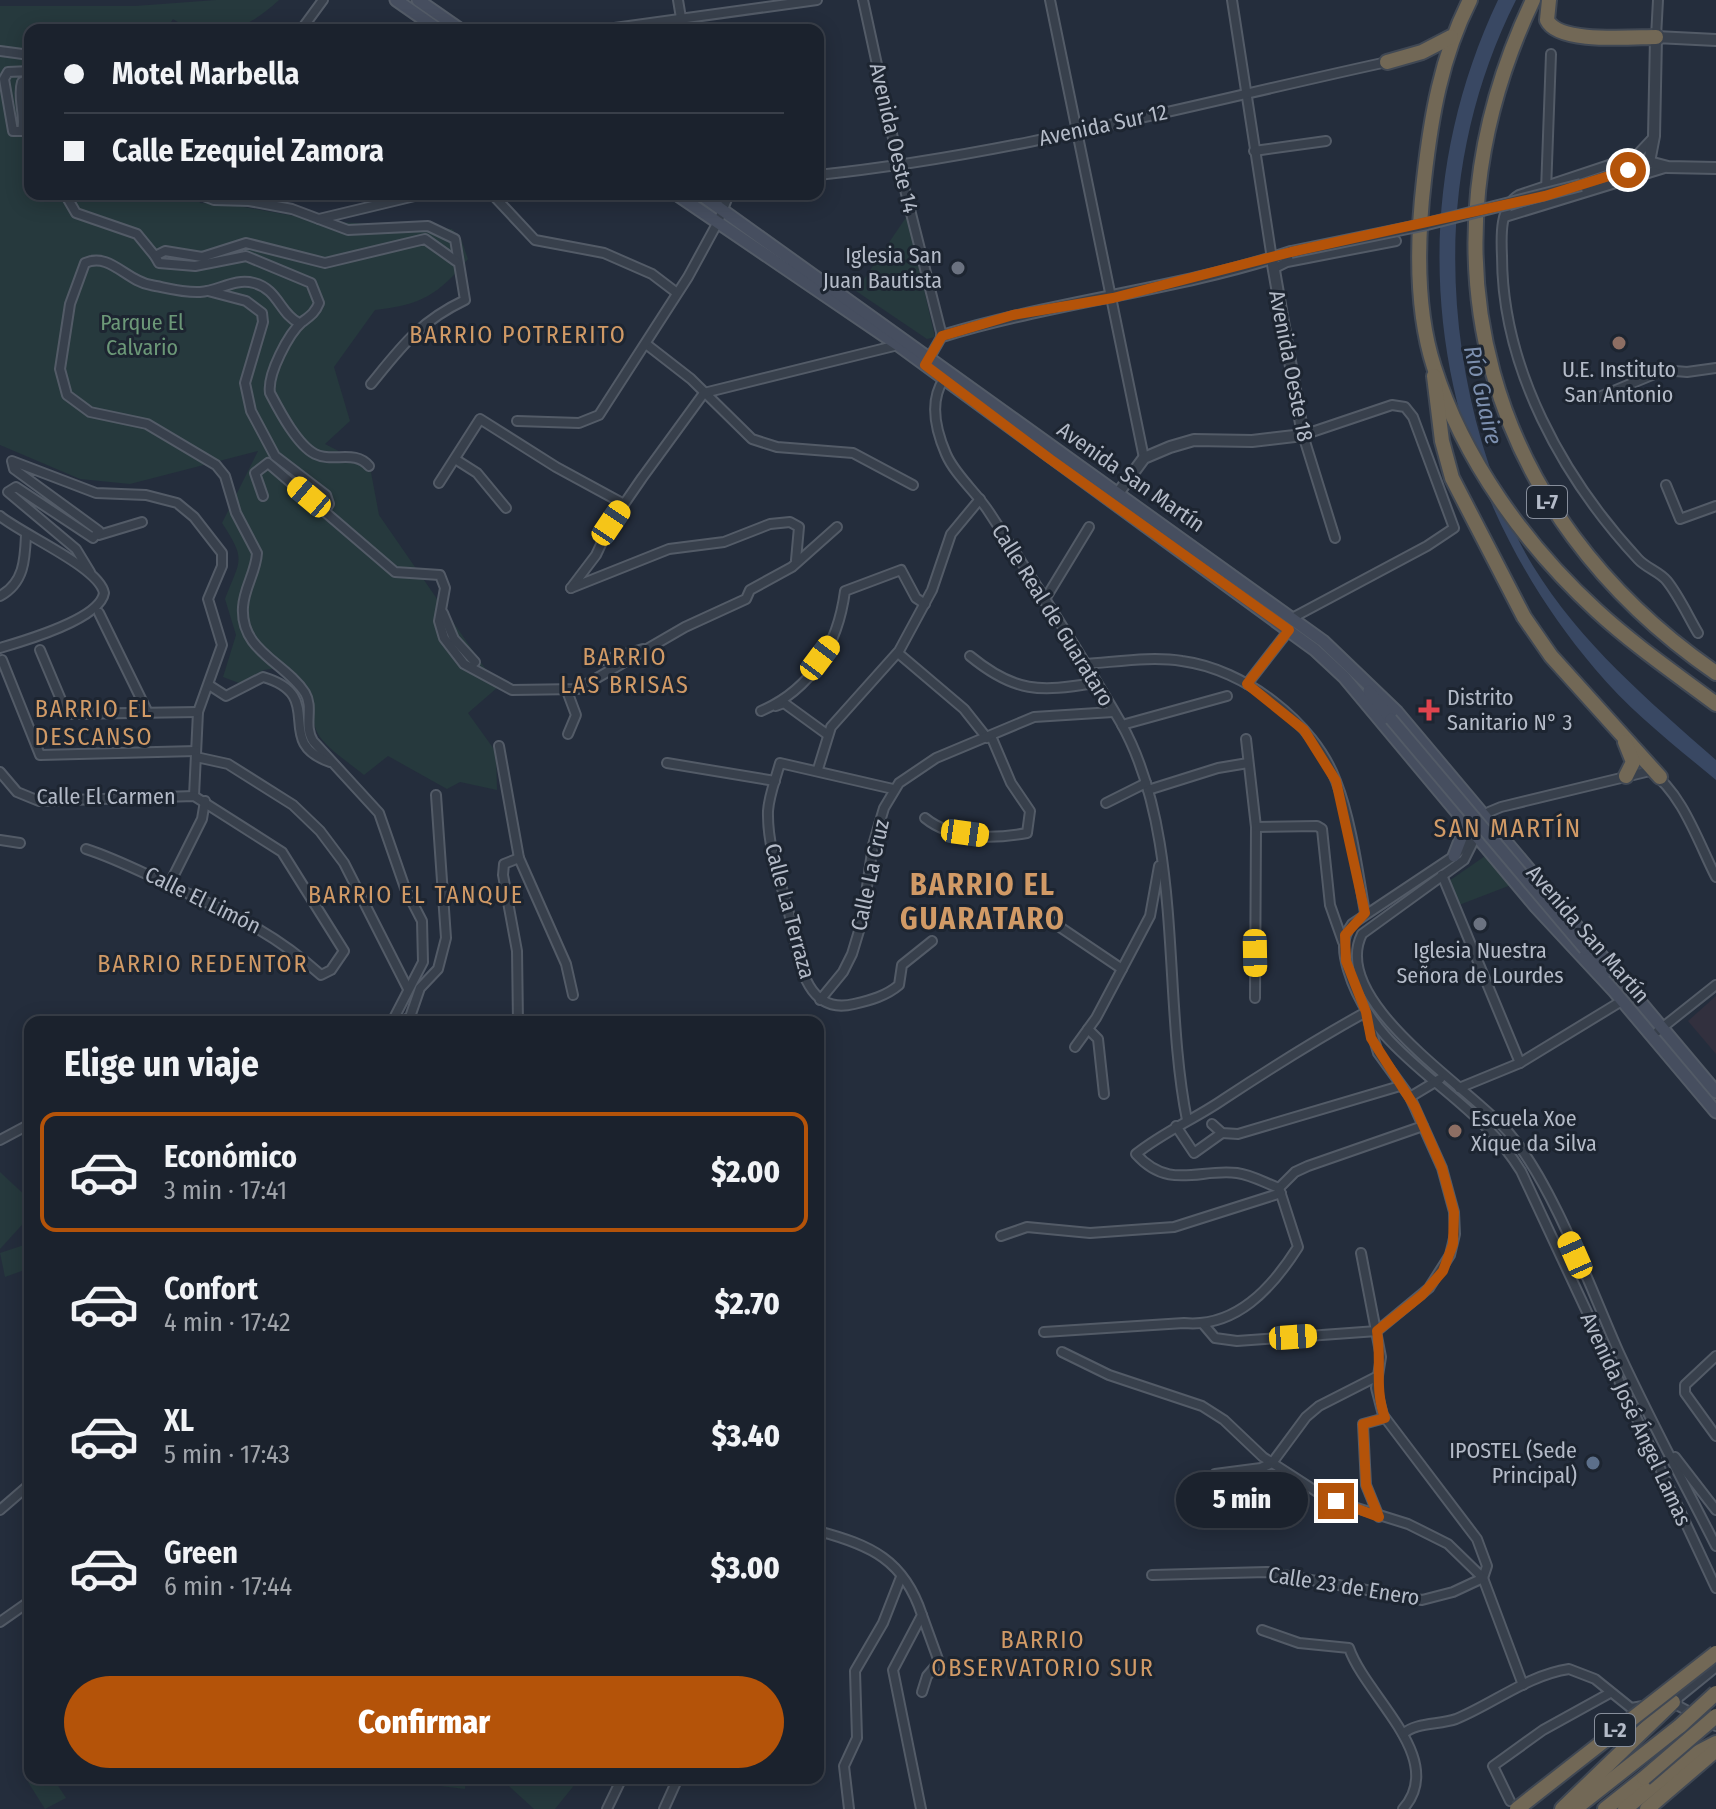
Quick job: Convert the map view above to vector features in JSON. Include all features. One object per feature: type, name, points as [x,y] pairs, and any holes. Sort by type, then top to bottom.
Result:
[{"type":"highway","name":"L-7","points":[[1470,0],[1451,37],[1435,102],[1420,216],[1422,307],[1434,367],[1453,411],[1508,513],[1559,574],[1599,613],[1716,704]]},
{"type":"highway","name":"L-7","points":[[1533,0],[1494,105],[1478,201],[1476,273],[1496,385],[1533,477],[1573,539],[1621,595],[1716,673]]},
{"type":"highway","points":[[1549,0],[1547,20],[1556,31],[1572,36],[1656,37]]},
{"type":"highway","points":[[1387,62],[1422,52],[1451,37]]},
{"type":"highway","points":[[1434,367],[1446,456],[1478,533],[1533,631],[1660,777]]},
{"type":"highway","points":[[1622,734],[1633,762],[1626,776]]},
{"type":"highway","name":"L-2","points":[[1513,1805],[1716,1653]]},
{"type":"highway","name":"L-2","points":[[1575,1809],[1680,1726],[1716,1693]]},
{"type":"highway","points":[[1562,1809],[1673,1702]]},
{"type":"highway","name":"L-2","points":[[1605,1809],[1716,1716]]},
{"type":"highway","points":[[1625,1809],[1687,1758],[1716,1743]]},
{"type":"highway","points":[[1647,1809],[1716,1750]]},
{"type":"main road","points":[[396,0],[427,24]]},
{"type":"main road","points":[[418,0],[433,5],[454,24]]},
{"type":"main road","name":"Avenida San Martín","points":[[685,200],[927,362],[944,379],[1111,503],[1289,630],[1344,677],[1582,960],[1716,1092]]},
{"type":"main road","name":"Avenida San Martín","points":[[709,200],[927,362],[1119,492],[1294,617],[1343,658],[1391,705],[1629,991],[1716,1112]]},
{"type":"main road","points":[[1343,658],[1594,960],[1617,997]]},
{"type":"main road","points":[[1344,677],[1381,707]]},
{"type":"main road","points":[[1454,856],[1463,833],[1460,816]]},
{"type":"main road","points":[[1594,960],[1629,991]]},
{"type":"street","points":[[305,24],[323,0]]},
{"type":"street","points":[[678,0],[683,24]]},
{"type":"street","points":[[688,24],[817,0]]},
{"type":"street","name":"Avenida Oeste 14","points":[[863,0],[899,166],[942,336]]},
{"type":"street","points":[[1050,0],[1144,458]]},
{"type":"street","name":"Avenida Oeste 18","points":[[1232,0],[1272,264],[1303,435],[1335,538]]},
{"type":"street","points":[[1649,162],[1654,136],[1658,0]]},
{"type":"street","points":[[1656,37],[1716,40]]},
{"type":"street","points":[[0,51],[24,54]]},
{"type":"street","points":[[1548,204],[1551,54]]},
{"type":"street","name":"Avenida Sur 12","points":[[824,174],[899,166],[1076,132],[1387,62]]},
{"type":"street","points":[[24,71],[8,72],[4,79],[13,131],[22,131],[24,125],[20,90],[24,81]]},
{"type":"street","points":[[1654,136],[1641,153],[1515,197],[1505,217],[1502,265],[1507,324],[1543,419],[1573,475],[1640,562],[1666,579],[1698,633]]},
{"type":"street","points":[[1254,151],[1326,141]]},
{"type":"street","points":[[1272,264],[1291,252],[1427,224],[1581,185],[1649,162],[1668,167],[1716,168]]},
{"type":"street","points":[[1505,217],[1668,167]]},
{"type":"street","points":[[68,200],[76,213],[137,234],[159,263],[180,267],[246,256],[304,278],[316,289],[319,303],[312,315],[299,323],[275,364],[269,381],[272,397],[310,451],[325,457],[355,457],[369,466]]},
{"type":"street","points":[[214,200],[249,201],[292,209],[348,230],[372,232],[433,227],[455,239],[458,250],[456,261],[465,300],[433,316],[409,336],[371,384]]},
{"type":"street","points":[[319,219],[398,200]]},
{"type":"street","points":[[498,200],[535,240],[604,253],[652,274],[677,293]]},
{"type":"street","points":[[517,421],[592,420],[646,344],[718,222],[726,200]]},
{"type":"street","points":[[155,256],[165,251],[202,257],[246,243],[325,263],[425,239],[456,261]]},
{"type":"street","points":[[927,362],[942,336],[1013,315],[1396,241]]},
{"type":"street","points":[[299,323],[271,291],[253,283],[234,282],[208,291],[190,292],[139,283],[102,259],[85,263],[70,304],[60,369],[67,395],[80,407],[147,424],[222,470],[236,513],[257,553],[243,602],[246,629],[263,655],[305,693],[309,704],[309,735],[330,762],[379,813],[405,888],[422,921],[423,962],[394,1016]]},
{"type":"street","points":[[208,291],[246,301],[262,313],[263,322],[245,383],[247,401],[275,456],[326,495],[329,504],[325,510]]},
{"type":"street","points":[[646,344],[752,439],[777,447],[843,451],[874,462],[913,485]]},
{"type":"street","points":[[796,560],[799,527],[783,522],[724,542],[669,549],[628,569],[571,588],[596,555],[624,504],[704,393],[898,345]]},
{"type":"street","points":[[1599,397],[1664,370],[1687,372],[1716,368]]},
{"type":"street","name":"Calle Real de Guarataro","points":[[944,379],[935,392],[939,434],[949,459],[980,499],[1122,725],[1147,787],[1172,958],[1177,1072],[1187,1120]]},
{"type":"street","points":[[1111,503],[1144,458],[1194,440],[1252,441],[1303,435],[1392,405],[1405,407],[1413,417],[1449,509],[1453,522],[1451,533],[1294,617]]},
{"type":"street","points":[[439,483],[480,419],[624,504]]},
{"type":"street","points":[[455,459],[479,474],[506,508]]},
{"type":"street","points":[[99,535],[97,529],[14,469],[12,461],[96,493],[146,495],[170,500],[194,517],[223,556],[208,599],[222,645],[198,712],[194,796]]},
{"type":"street","points":[[263,496],[255,473],[268,463],[395,572],[440,575],[445,588],[439,621],[444,638],[473,670],[504,688],[567,691],[588,684],[651,647],[746,599],[750,590],[792,567],[796,560],[837,527]]},
{"type":"street","points":[[1666,485],[1680,519],[1716,506]]},
{"type":"street","points":[[0,648],[44,634],[98,605],[103,588],[76,549],[8,492],[16,487],[90,536],[142,522]]},
{"type":"street","points":[[893,789],[818,769],[828,735],[847,707],[898,653],[925,604],[951,534],[980,499]]},
{"type":"street","points":[[0,516],[90,572]]},
{"type":"street","points":[[1044,601],[1089,527]]},
{"type":"street","points":[[0,596],[12,589],[20,577],[26,535]]},
{"type":"street","points":[[828,735],[784,703],[764,710],[795,692],[814,672],[838,633],[845,591],[901,570],[916,598],[925,604]]},
{"type":"street","points":[[443,605],[454,639],[475,662]]},
{"type":"street","points":[[99,613],[148,713]]},
{"type":"street","points":[[1247,684],[1289,630]]},
{"type":"street","points":[[600,661],[651,647]]},
{"type":"street","points":[[40,650],[67,714],[198,712]]},
{"type":"street","points":[[898,653],[964,709],[989,737],[1011,783],[1030,811],[1027,833],[999,838],[940,830],[925,818]]},
{"type":"street","points":[[970,656],[994,675],[1032,690],[1094,683]]},
{"type":"street","points":[[2,660],[40,755],[196,754],[228,764],[293,805],[320,831],[344,863],[408,989]]},
{"type":"street","points":[[1084,664],[1183,661],[1247,684],[1293,719],[1314,743],[1336,781],[1365,913]]},
{"type":"street","points":[[209,685],[226,696],[263,677],[287,686],[300,708],[301,741],[312,754],[330,762]]},
{"type":"street","points":[[567,691],[576,715],[568,734]]},
{"type":"street","points":[[1122,725],[1227,696]]},
{"type":"street","name":"Calle La Cruz","points":[[820,1000],[843,972],[856,941],[873,845],[893,789],[926,763],[1041,715],[1113,712]]},
{"type":"street","points":[[1246,739],[1256,827],[1255,998]]},
{"type":"street","points":[[499,746],[519,858],[566,964],[573,995]]},
{"type":"street","points":[[667,763],[775,781]]},
{"type":"street","name":"Calle La Terraza","points":[[818,769],[780,763],[768,813],[776,869],[803,972],[820,1000],[836,1007],[882,996],[899,985],[902,965],[932,941]]},
{"type":"street","points":[[1106,803],[1147,787],[1248,763]]},
{"type":"street","points":[[1344,942],[1352,924],[1365,913],[1454,856],[1477,836],[1484,816],[1501,807],[1645,770],[1660,777],[1716,877]]},
{"type":"street","name":"Calle El Carmen","points":[[0,772],[17,792],[39,801],[194,796],[205,801],[286,856],[344,951]]},
{"type":"street","points":[[410,1016],[420,988],[438,969],[445,946],[446,914],[436,795]]},
{"type":"street","points":[[169,885],[202,819],[205,801]]},
{"type":"street","points":[[1204,1325],[1215,1338],[1237,1341],[1377,1331],[1434,1283],[1453,1244],[1452,1202],[1423,1126],[1410,1097],[1371,1038],[1366,1012],[1349,975],[1344,942],[1330,905],[1322,829],[1317,826],[1256,827]]},
{"type":"street","name":"Avenida José Ángel Lamas","points":[[1477,836],[1470,855],[1367,927],[1357,943],[1357,950],[1368,990],[1382,1016],[1510,1134],[1531,1165],[1716,1546]]},
{"type":"street","points":[[0,840],[20,843]]},
{"type":"street","name":"Calle El Limón","points":[[86,849],[127,863],[272,934],[321,975],[331,970],[344,951]]},
{"type":"street","points":[[518,1016],[517,951],[503,868],[508,861],[519,858]]},
{"type":"street","points":[[1075,1047],[1150,916],[1160,861]]},
{"type":"street","points":[[1442,875],[1520,1063]]},
{"type":"street","points":[[1045,917],[1122,969]]},
{"type":"street","points":[[1656,1032],[1715,987]]},
{"type":"street","points":[[1450,1092],[1520,1063],[1617,997]]},
{"type":"street","points":[[1280,1190],[1236,1173],[1184,1177],[1150,1168],[1136,1154],[1289,1054],[1366,1012]]},
{"type":"street","name":"Avenida José Ángel Lamas","points":[[1366,1012],[1384,1037],[1450,1092],[1501,1142],[1533,1195],[1716,1588]]},
{"type":"street","points":[[1088,1029],[1098,1039],[1104,1094]]},
{"type":"street","points":[[1410,1097],[1447,1076]]},
{"type":"street","points":[[1212,1124],[1222,1133],[1238,1134],[1400,1086]]},
{"type":"street","points":[[1176,1126],[1194,1153],[1222,1133]]},
{"type":"street","points":[[1001,1236],[1027,1227],[1090,1233],[1174,1227],[1280,1190],[1308,1166],[1423,1126]]},
{"type":"street","points":[[0,1140],[24,1127]]},
{"type":"street","points":[[1044,1332],[1204,1325],[1245,1308],[1276,1277],[1298,1247],[1280,1190]]},
{"type":"street","points":[[1361,1253],[1377,1331],[1381,1363],[1376,1377],[1385,1418],[1477,1539],[1487,1566],[1483,1578]]},
{"type":"street","points":[[1062,1352],[1109,1375],[1202,1406],[1224,1420],[1272,1463],[1328,1499],[1408,1524],[1448,1544],[1483,1578],[1523,1685]]},
{"type":"street","points":[[1716,1356],[1685,1385],[1685,1393],[1716,1436]]},
{"type":"street","points":[[1215,1474],[1261,1468],[1272,1463],[1306,1417],[1319,1406],[1376,1377]]},
{"type":"street","points":[[1379,1517],[1366,1485],[1363,1424],[1385,1418]]},
{"type":"street","points":[[1664,1442],[1716,1510]]},
{"type":"street","points":[[0,1510],[24,1489]]},
{"type":"street","points":[[824,1533],[872,1548],[885,1557],[916,1593],[939,1662],[927,1676],[922,1692]]},
{"type":"street","name":"Calle 23 de Enero","points":[[1152,1575],[1267,1572],[1422,1600],[1439,1597],[1483,1578]]},
{"type":"street","points":[[849,1809],[844,1766],[857,1738],[855,1671],[883,1623],[901,1577]]},
{"type":"street","points":[[0,1622],[24,1605]]},
{"type":"street","points":[[921,1809],[893,1670],[922,1615]]},
{"type":"street","points":[[1262,1630],[1299,1643],[1349,1648],[1356,1668],[1403,1734],[1415,1760],[1418,1779],[1413,1797],[1403,1809]]},
{"type":"street","points":[[1673,1702],[1716,1667]]},
{"type":"street","points":[[1403,1734],[1410,1728],[1457,1718],[1523,1685],[1569,1669],[1595,1679],[1631,1708],[1662,1699],[1716,1726]]},
{"type":"street","points":[[1513,1805],[1493,1766],[1543,1730],[1610,1693]]},
{"type":"street","points":[[607,1809],[619,1784]]},
{"type":"street","points":[[664,1809],[675,1784]]},
{"type":"shaded area","points":[[1716,996],[1716,1054],[1688,1021]]},
{"type":"green space","name":"Parque El Calvario","points":[[216,0],[279,0],[245,24],[182,24],[173,19],[170,24],[24,24],[24,200],[198,200],[200,203],[227,204],[323,221],[452,229],[461,239],[468,259],[447,281],[438,290],[417,301],[375,310],[334,367],[350,421],[325,444],[370,467],[379,515],[498,687],[468,713],[496,752],[497,790],[460,782],[447,789],[388,756],[364,775],[320,737],[307,686],[284,667],[264,670],[239,683],[223,677],[236,635],[225,599],[237,567],[238,553],[222,523],[258,451],[130,484],[80,479],[0,445],[0,6],[135,6]]},
{"type":"green space","points":[[907,216],[935,337],[927,339],[856,291]]},
{"type":"green space","points":[[1488,854],[1511,885],[1459,905],[1449,881]]},
{"type":"green space","points":[[0,1172],[24,1194],[24,1223],[0,1249]]},
{"type":"green space","points":[[24,1245],[24,1270],[5,1277],[0,1253]]},
{"type":"green space","points":[[29,1784],[57,1784],[66,1798],[45,1809]]},
{"type":"green space","points":[[424,1784],[465,1784],[465,1789]]},
{"type":"green space","points":[[507,1784],[575,1784],[555,1809],[534,1809]]},
{"type":"water","points":[[1498,0],[1516,0],[1493,53],[1475,107],[1463,162],[1457,218],[1455,274],[1459,330],[1468,387],[1482,443],[1517,537],[1552,594],[1617,670],[1716,760],[1716,780],[1623,699],[1595,669],[1541,595],[1497,517],[1466,434],[1446,348],[1439,261],[1446,173],[1465,86]]},
{"type":"place","name":"Iglesia San Juan Bautista","points":[[958,268]]},
{"type":"place","name":"U.E. Instituto San Antonio","points":[[1619,343]]},
{"type":"place","name":"Distrito Sanitario N° 3","points":[[1429,710]]},
{"type":"place","name":"Iglesia Nuestra Señora de Lourdes","points":[[1480,924]]},
{"type":"place","name":"Escuela Xoe Xique da Silva","points":[[1455,1131]]},
{"type":"place","name":"IPOSTEL (Sede Principal)","points":[[1593,1463]]},
{"type":"district","name":"BARRIO POTRERITO","points":[[518,335]]},
{"type":"district","name":"BARRIO LAS BRISAS","points":[[625,671]]},
{"type":"district","name":"BARRIO EL DESCANSO","points":[[94,723]]},
{"type":"district","name":"SAN MARTÍN","points":[[1508,828]]},
{"type":"district","name":"BARRIO EL TANQUE","points":[[416,895]]},
{"type":"district","name":"BARRIO EL GUARATARO","points":[[983,902]]},
{"type":"district","name":"BARRIO REDENTOR","points":[[203,964]]},
{"type":"district","name":"BARRIO OBSERVATORIO SUR","points":[[1043,1654]]},
{"type":"route","points":[[1336,1501],[1379,1517],[1366,1485],[1363,1424],[1385,1418],[1376,1388],[1381,1363],[1377,1331],[1434,1283],[1450,1255],[1455,1234],[1452,1202],[1442,1168],[1410,1097],[1378,1053],[1371,1038],[1366,1012],[1349,975],[1345,935],[1365,913],[1336,781],[1304,730],[1247,684],[1289,630],[1050,459],[925,365],[942,336],[1013,315],[1113,298],[1291,252],[1427,224],[1545,196],[1628,170]]},
{"type":"water label","name":"Río Guaire","points":[[1483,395]]}]
